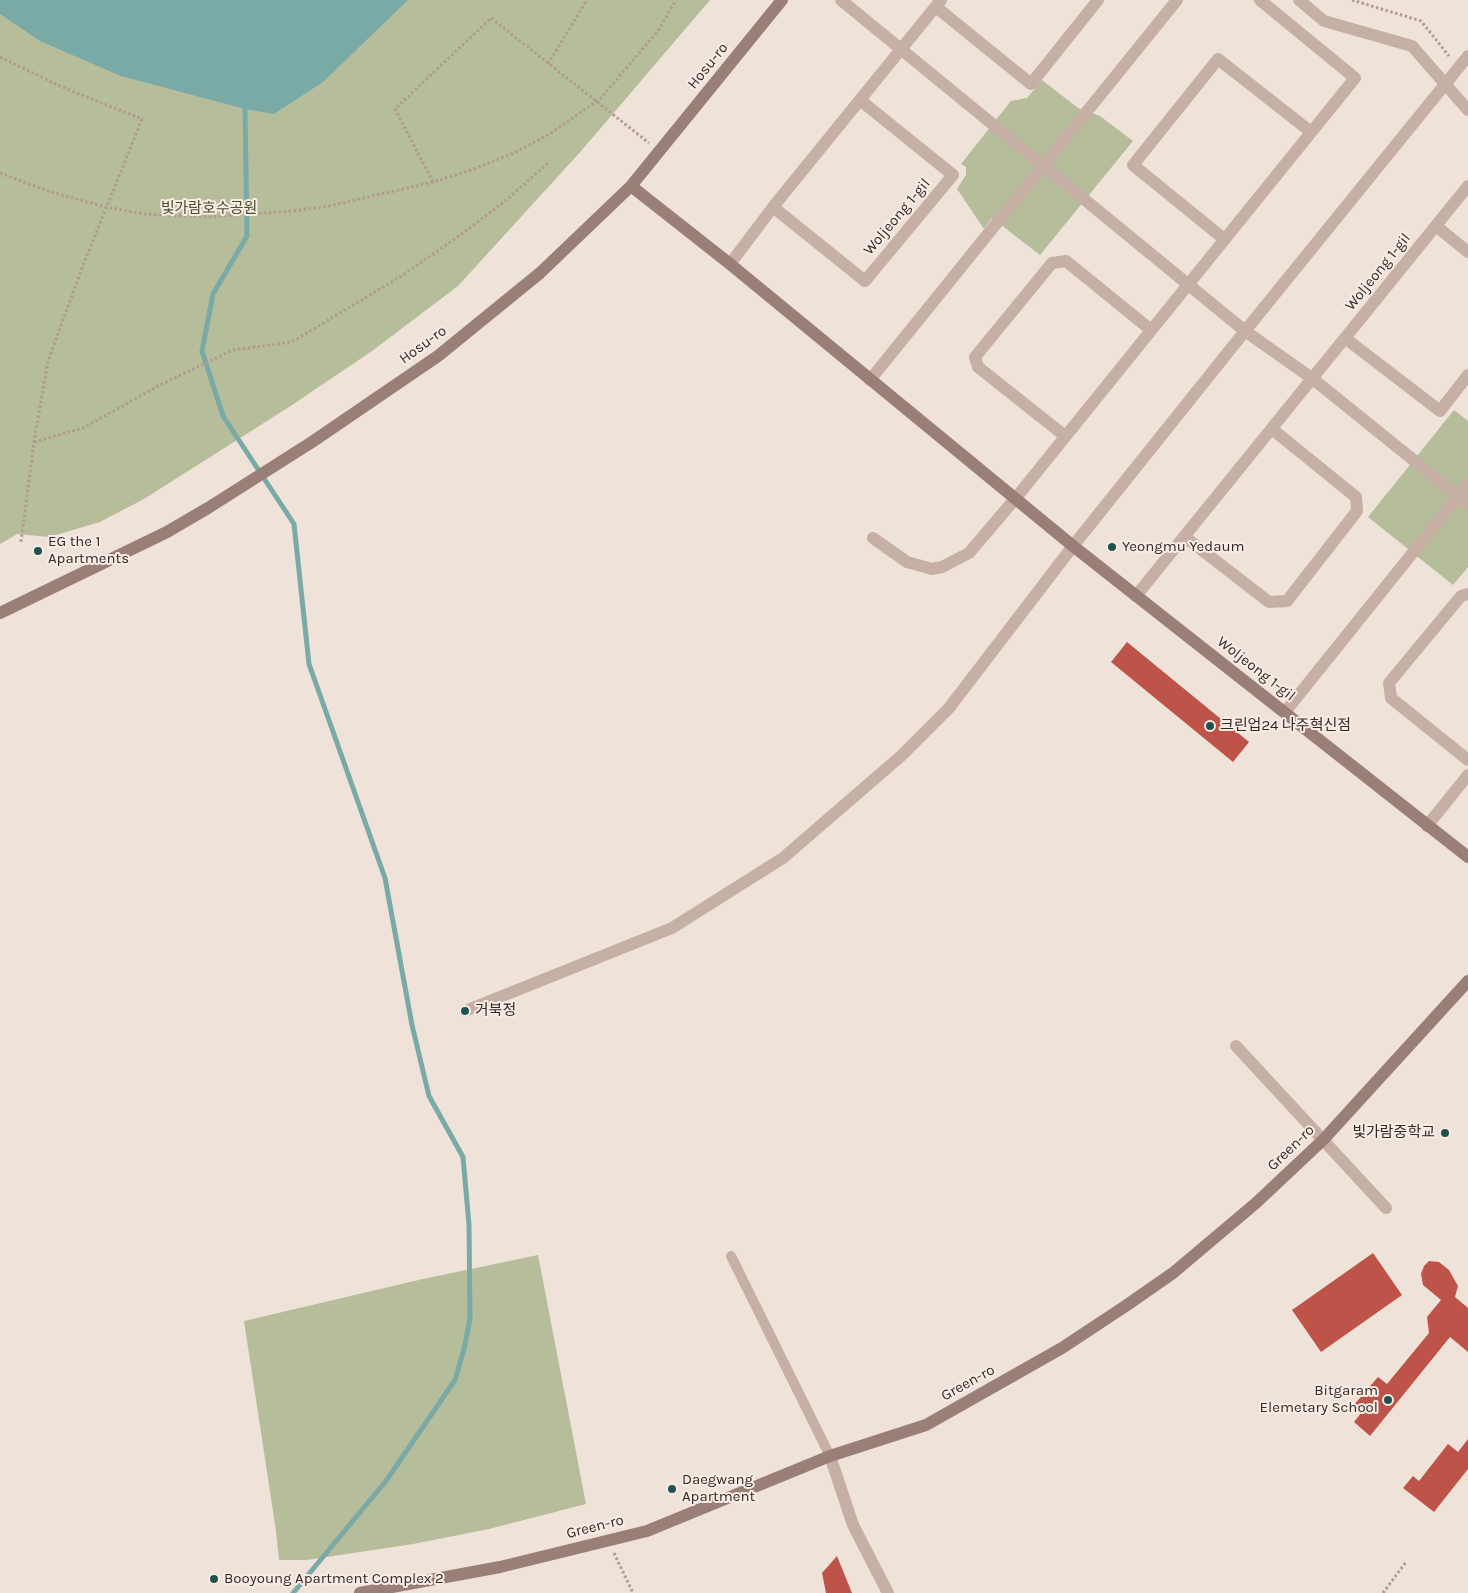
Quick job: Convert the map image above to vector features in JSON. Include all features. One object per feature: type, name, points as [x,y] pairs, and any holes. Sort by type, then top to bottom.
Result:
[{"type":"street","name":"Hosu-ro","points":[[0,613],[167,532],[208,508],[312,442],[438,356],[540,273],[631,186],[782,0]]},
{"type":"street","points":[[841,0],[1245,331],[1313,379],[1463,500]]},
{"type":"street","points":[[730,264],[772,208],[938,3],[1031,84],[1098,0]]},
{"type":"street","points":[[870,380],[1177,0]]},
{"type":"street","points":[[873,538],[907,562],[932,569],[942,567],[969,553],[1015,499],[1355,78],[1260,0]]},
{"type":"street","points":[[1299,0],[1324,21],[1412,46],[1468,110]]},
{"type":"street","points":[[465,1011],[672,928],[783,858],[901,756],[949,708],[1073,546],[1468,56]]},
{"type":"street","points":[[1224,239],[1133,165],[1218,59],[1311,132]]},
{"type":"street","name":"Woljeong 1-gil","points":[[772,208],[865,282],[953,175],[860,100]]},
{"type":"street","name":"Woljeong 1-gil","points":[[631,186],[730,264],[1073,546],[1468,858]]},
{"type":"street","name":"Woljeong 1-gil","points":[[1136,596],[1468,186]]},
{"type":"street","points":[[1436,226],[1468,252]]},
{"type":"street","points":[[1065,436],[978,367],[975,358],[987,343],[1052,263],[1066,262],[1151,330]]},
{"type":"street","points":[[1345,338],[1440,411],[1468,375]]},
{"type":"street","points":[[1185,537],[1269,602],[1287,601],[1357,511],[1356,497],[1272,429]]},
{"type":"street","points":[[1285,712],[1463,500],[1468,484]]},
{"type":"street","points":[[1468,594],[1461,596],[1389,683],[1391,698],[1468,760]]},
{"type":"street","points":[[1427,826],[1468,775]]},
{"type":"street","name":"Green-ro","points":[[360,1593],[500,1567],[647,1531],[830,1456],[926,1425],[1062,1348],[1127,1306],[1173,1273],[1256,1203],[1323,1140],[1468,981]]},
{"type":"street","points":[[1236,1046],[1386,1208]]},
{"type":"street","points":[[830,1456],[853,1525],[888,1593]]},
{"type":"lane","points":[[731,1256],[830,1456]]},
{"type":"path","points":[[548,64],[587,0]]},
{"type":"path","points":[[0,173],[51,192],[144,214],[209,217],[292,211],[355,201],[433,182],[471,170],[514,153],[548,135],[595,102],[658,31],[676,0]]},
{"type":"path","points":[[433,182],[395,109],[491,18],[660,152]]},
{"type":"path","points":[[0,58],[62,87],[142,119],[106,206],[48,361],[34,442],[21,542]]},
{"type":"path","points":[[34,442],[83,428],[162,384],[233,350],[292,342],[403,275],[505,201],[548,164]]},
{"type":"path","points":[[608,1541],[633,1593]]},
{"type":"path","points":[[1383,1593],[1406,1562]]},
{"type":"green space","name":"빛가람호수공원","points":[[0,0],[710,0],[582,150],[458,286],[372,351],[289,407],[144,499],[100,522],[49,537],[17,534],[0,544]]},
{"type":"green space","points":[[1042,80],[1078,108],[1100,116],[1133,141],[1040,255],[992,218],[984,229],[957,189],[966,175],[966,167],[961,164],[1011,101],[1027,98]]},
{"type":"green space","points":[[1454,410],[1468,421],[1468,567],[1453,585],[1368,517]]},
{"type":"green space","points":[[538,1255],[586,1504],[489,1529],[413,1544],[307,1560],[279,1560],[244,1321],[423,1279]]},
{"type":"water","points":[[0,0],[408,0],[323,82],[274,114],[245,109],[121,76],[40,41],[0,14]]},
{"type":"building","points":[[1127,642],[1249,742],[1233,762],[1111,662]]},
{"type":"building","points":[[1373,1253],[1402,1295],[1321,1352],[1292,1310]]},
{"type":"building","points":[[1429,1261],[1439,1262],[1449,1270],[1458,1286],[1455,1297],[1468,1308],[1468,1352],[1450,1337],[1370,1436],[1354,1422],[1361,1413],[1353,1406],[1378,1377],[1387,1384],[1429,1333],[1427,1317],[1441,1300],[1423,1285],[1421,1274],[1424,1266]]},
{"type":"building","points":[[1468,1439],[1468,1469],[1434,1512],[1403,1488],[1413,1476],[1419,1481],[1448,1444],[1458,1452]]},
{"type":"building","points":[[837,1556],[852,1593],[826,1593],[822,1573]]},
{"type":"waterway","points":[[243,104],[245,109],[247,236],[213,294],[202,351],[223,416],[294,524],[309,664],[385,878],[412,1025],[429,1096],[463,1157],[469,1225],[470,1319],[455,1380],[386,1481],[293,1593]]},
{"type":"place","name":"Yeongmu Yedaum","points":[[1112,547]]},
{"type":"place","name":"EG the 1 Apartments","points":[[38,551]]},
{"type":"place","name":"크린업24 나주혁신점","points":[[1210,726]]},
{"type":"place","name":"거북정","points":[[465,1011]]},
{"type":"place","name":"빛가람중학교","points":[[1445,1133]]},
{"type":"place","name":"Bitgaram Elemetary School","points":[[1388,1400]]},
{"type":"place","name":"Daegwang Apartment","points":[[672,1489]]},
{"type":"place","name":"Booyoung Apartment Complex 2","points":[[214,1579]]}]
